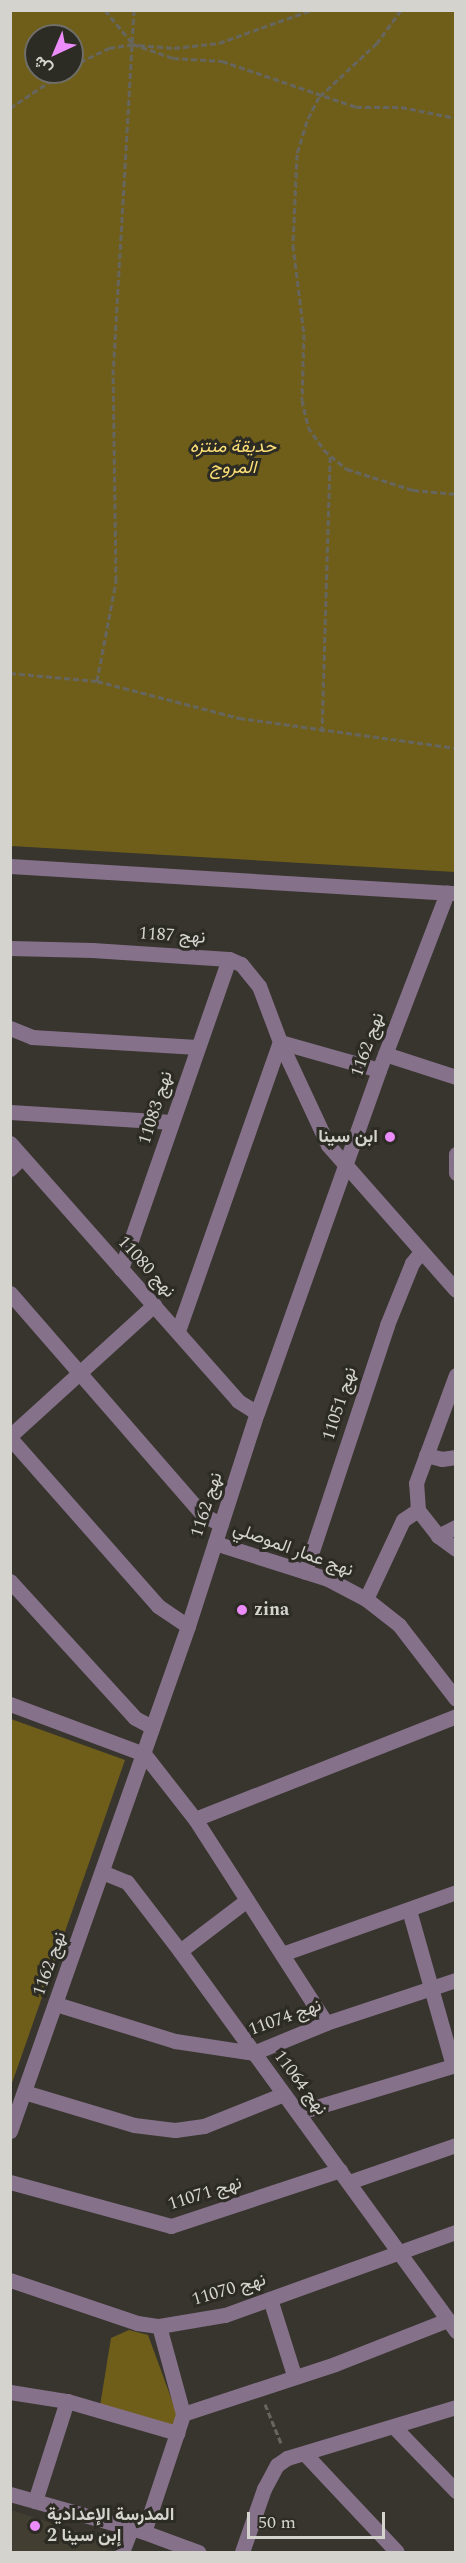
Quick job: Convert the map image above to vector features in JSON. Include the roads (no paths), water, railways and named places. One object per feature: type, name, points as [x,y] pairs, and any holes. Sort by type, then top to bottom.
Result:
[{"type":"street","points":[[10,866],[451,893]]},
{"type":"street","name":"نهج 1162","points":[[10,2131],[144,1754],[257,1413],[346,1169],[379,1070],[451,893]]},
{"type":"street","name":"نهج 1187","points":[[10,948],[229,960],[254,975],[280,1042],[324,1137],[346,1169],[456,1290]]},
{"type":"street","name":"نهج 11083","points":[[121,1269],[229,960]]},
{"type":"street","points":[[10,1028],[32,1037],[197,1047]]},
{"type":"street","points":[[178,1331],[280,1042],[379,1070]]},
{"type":"street","points":[[385,1054],[456,1077]]},
{"type":"street","points":[[10,1112],[172,1122]]},
{"type":"street","name":"نهج 11080","points":[[10,1143],[238,1401],[257,1413]]},
{"type":"street","points":[[456,1154],[456,1173]]},
{"type":"street","points":[[10,1168],[22,1157]]},
{"type":"street","name":"نهج 11051","points":[[305,1572],[387,1325],[412,1263],[420,1253]]},
{"type":"street","points":[[10,1293],[203,1515],[221,1524]]},
{"type":"street","points":[[154,1305],[10,1437],[158,1605],[188,1626]]},
{"type":"street","points":[[456,1375],[416,1483],[418,1510],[438,1536],[456,1549]]},
{"type":"street","points":[[426,1455],[442,1459],[456,1456]]},
{"type":"street","points":[[366,1599],[403,1520],[418,1510]]},
{"type":"street","points":[[438,1536],[456,1527]]},
{"type":"street","name":"نهج عمار الموصلي","points":[[215,1543],[305,1572],[366,1599],[399,1625],[456,1699]]},
{"type":"street","points":[[10,1581],[135,1718],[152,1727]]},
{"type":"street","points":[[10,1704],[144,1754],[195,1819],[326,2023]]},
{"type":"street","points":[[195,1819],[456,1716]]},
{"type":"street","name":"نهج 11064","points":[[102,1872],[127,1882],[253,2053],[300,2112],[396,2254],[453,2328]]},
{"type":"street","points":[[282,1954],[456,1892]]},
{"type":"street","points":[[180,1951],[247,1900]]},
{"type":"street","points":[[300,2112],[454,2066],[408,1910]]},
{"type":"street","name":"نهج 11074","points":[[56,2004],[175,2041],[253,2053],[326,2023],[456,1980]]},
{"type":"street","points":[[24,2092],[134,2125],[175,2130],[204,2126],[284,2094]]},
{"type":"street","name":"نهج 11071","points":[[10,2182],[171,2226],[456,2145]]},
{"type":"street","name":"نهج 11070","points":[[10,2280],[137,2323],[159,2326],[225,2315],[456,2232]]},
{"type":"street","points":[[270,2299],[294,2375]]},
{"type":"street","points":[[122,2553],[138,2530],[183,2414],[159,2326]]},
{"type":"street","points":[[183,2414],[294,2375],[453,2328]]},
{"type":"street","points":[[10,2392],[67,2401],[177,2433]]},
{"type":"street","points":[[34,2501],[67,2401]]},
{"type":"street","points":[[242,2553],[270,2476],[287,2458],[456,2407]]},
{"type":"street","points":[[394,2427],[456,2491]]},
{"type":"street","points":[[305,2454],[398,2553]]},
{"type":"street","points":[[10,2494],[138,2530],[198,2553]]},
{"type":"place","name":"ابن سينا","points":[[390,1137]]},
{"type":"place","name":"zina","points":[[242,1610]]},
{"type":"place","name":"المدرسة الإعدادية إبن سينا 2","points":[[35,2526]]},
{"type":"park label","name":"حديقة منتزه المروج","points":[[233,458]]}]
